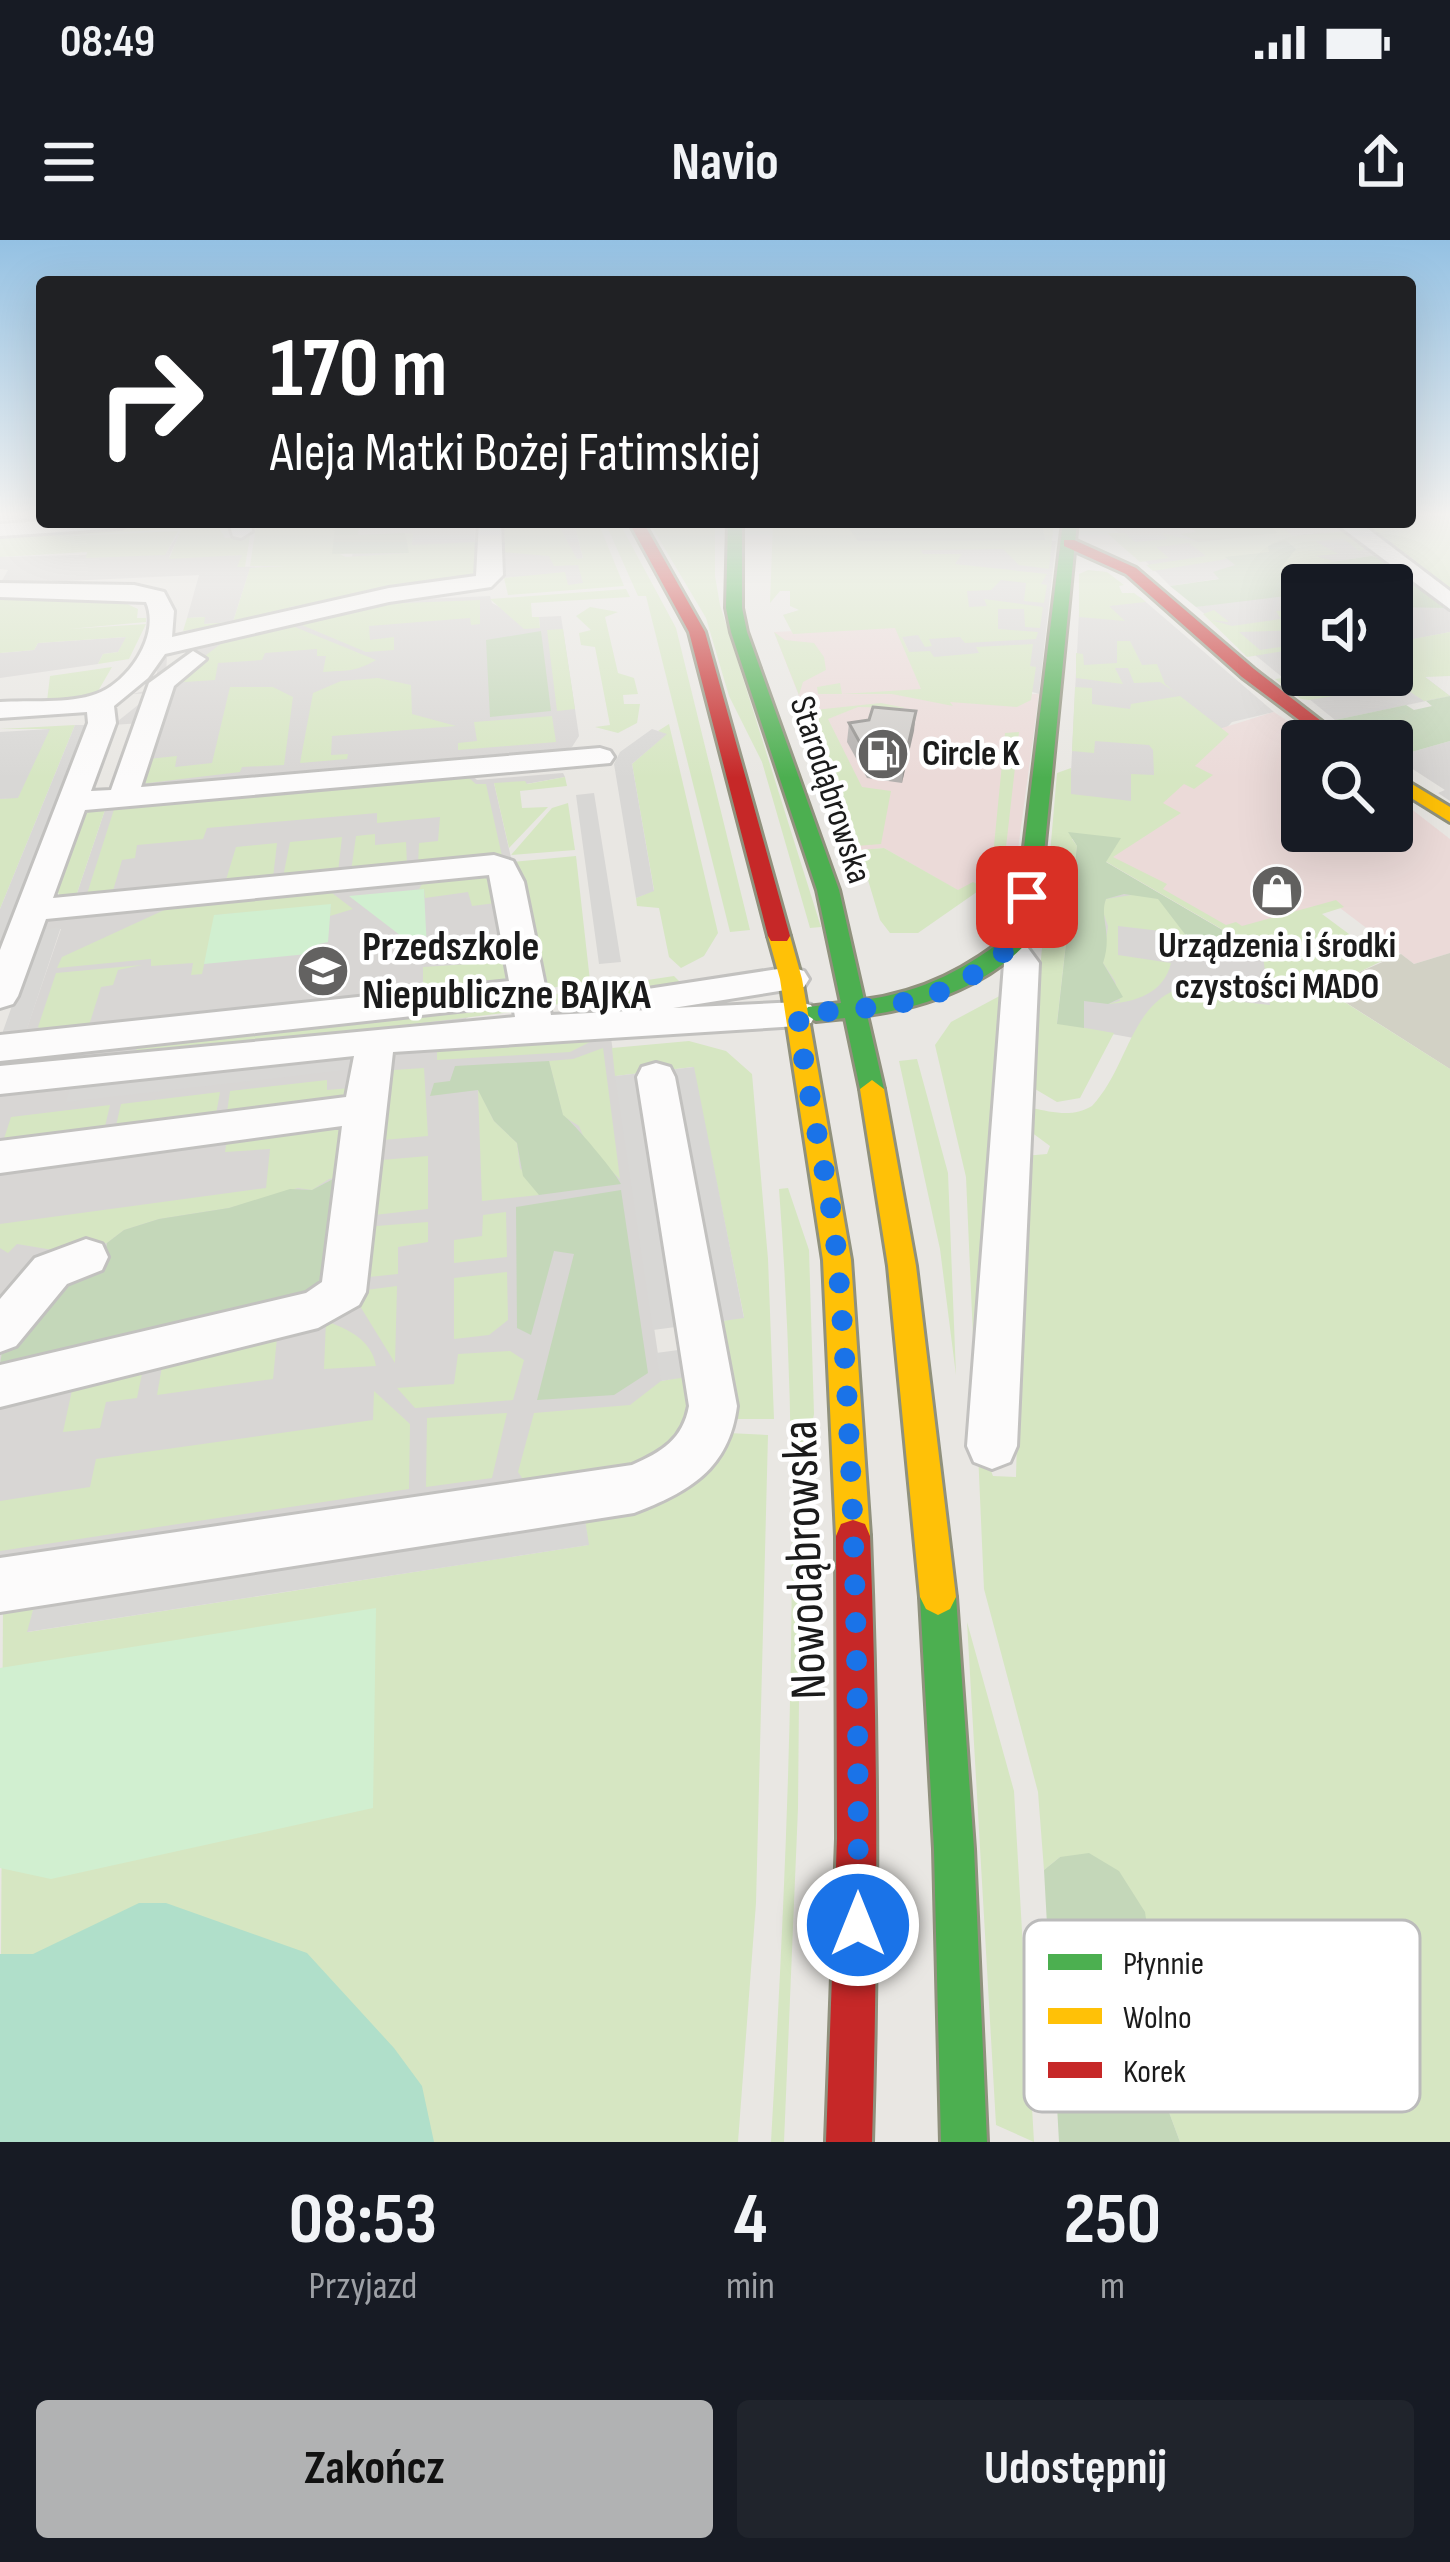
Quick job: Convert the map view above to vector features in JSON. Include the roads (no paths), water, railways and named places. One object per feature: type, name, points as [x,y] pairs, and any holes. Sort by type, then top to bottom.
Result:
[{"type":"street","points":[[0,710],[100,703],[124,690],[158,648],[162,609],[158,601]]},
{"type":"street","points":[[158,648],[363,601]]},
{"type":"street","name":"Starodąbrowska","points":[[680,601],[697,632],[794,996]]},
{"type":"street","name":"Starodąbrowska","points":[[734,601],[739,632],[858,973],[856,1010]]},
{"type":"street","points":[[794,996],[856,1010],[915,1004],[957,988],[1001,936],[1025,933],[1062,601]]},
{"type":"street","points":[[1165,601],[1312,720]]},
{"type":"street","points":[[123,798],[162,683],[222,639],[220,634]]},
{"type":"street","points":[[0,996],[102,723],[100,703]]},
{"type":"street","points":[[72,802],[600,757]]},
{"type":"street","points":[[1413,792],[1450,816]]},
{"type":"street","points":[[32,910],[494,866],[506,874],[533,1013]]},
{"type":"street","points":[[992,1446],[1022,963],[1001,936]]},
{"type":"street","points":[[0,1048],[794,996],[858,973]]},
{"type":"street","name":"Nowodąbrowska","points":[[794,996],[837,1260],[849,1430],[859,1811],[849,2142]]},
{"type":"street","points":[[856,1010],[903,1262],[941,1615],[955,1816],[964,2142]]},
{"type":"street","points":[[0,1080],[464,1032],[533,1013]]},
{"type":"street","points":[[0,1385],[318,1310],[338,1300],[343,1292],[364,1109],[377,1041]]},
{"type":"street","points":[[0,1585],[634,1489],[686,1464],[702,1449],[712,1429],[713,1406],[656,1077]]},
{"type":"street","points":[[0,1157],[364,1109]]},
{"type":"street","points":[[0,1331],[23,1276],[86,1257]]},
{"type":"place","name":"Circle K","points":[[883,754]]},
{"type":"place","name":"Urządzenia i środki czystości MADO","points":[[1277,891]]},
{"type":"place","name":"Przedszkole Niepubliczne BAJKA","points":[[323,971]]}]
